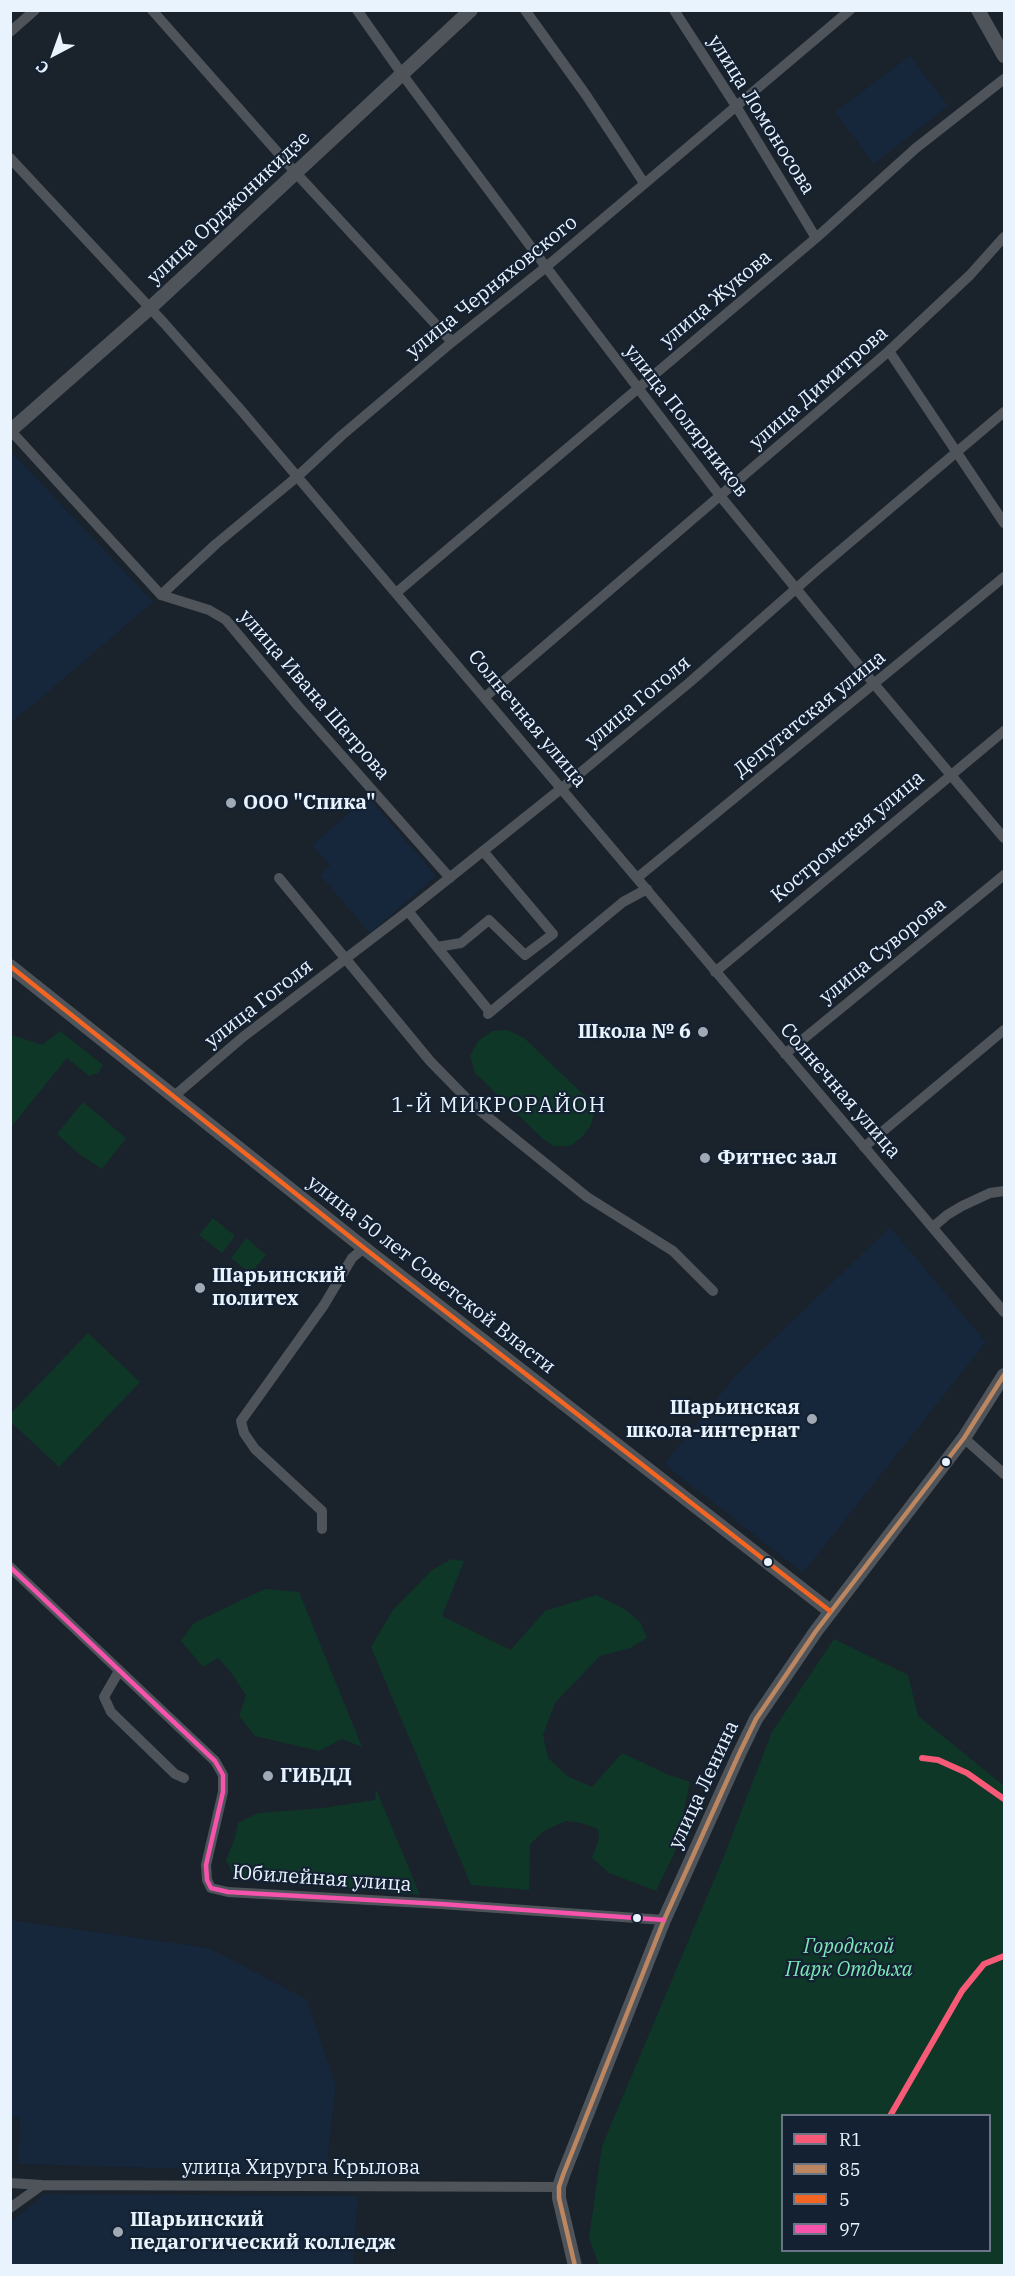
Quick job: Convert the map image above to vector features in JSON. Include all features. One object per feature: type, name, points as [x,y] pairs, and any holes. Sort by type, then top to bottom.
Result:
[{"type":"street","points":[[10,32],[35,10]]},
{"type":"street","points":[[152,10],[295,172],[452,342]]},
{"type":"street","name":"улица Полярников","points":[[357,10],[546,267],[721,497],[874,685],[1005,838]]},
{"type":"street","name":"улица Орджоникидзе","points":[[11,431],[149,309],[471,10]]},
{"type":"street","points":[[525,10],[586,95],[644,183]]},
{"type":"street","name":"улица Ломоносова","points":[[674,10],[736,106],[816,238]]},
{"type":"street","points":[[978,10],[1005,56]]},
{"type":"street","name":"улица Черняховского","points":[[161,595],[216,544],[452,342],[546,267],[844,13]]},
{"type":"street","name":"улица Жукова","points":[[396,593],[816,238],[916,148],[1005,79]]},
{"type":"street","name":"Солнечная улица","points":[[10,158],[149,309],[164,322],[298,476],[715,972],[1005,1312]]},
{"type":"street","name":"улица Димитрова","points":[[484,697],[721,497],[889,351],[970,275],[1005,237]]},
{"type":"street","points":[[889,351],[1005,523]]},
{"type":"street","name":"улица Гоголя","points":[[173,1097],[243,1037],[408,911],[562,788],[690,682],[795,589],[1005,412]]},
{"type":"street","points":[[11,431],[161,595]]},
{"type":"street","name":"Депутатская улица","points":[[637,878],[1005,577]]},
{"type":"street","name":"улица Ивана Шатрова","points":[[161,595],[209,610],[226,620],[298,706],[450,878]]},
{"type":"street","name":"Костромская улица","points":[[715,972],[1005,731]]},
{"type":"street","points":[[437,947],[461,943],[489,920],[525,955],[553,934],[483,851]]},
{"type":"street","name":"улица Суворова","points":[[785,1054],[1005,875]]},
{"type":"street","points":[[279,878],[430,1061],[473,1105],[587,1197],[673,1251],[713,1291]]},
{"type":"street","points":[[408,911],[489,1013],[623,902],[647,889]]},
{"type":"street","name":"улица 50 лет Советской Власти","points":[[10,966],[364,1248],[830,1611]]},
{"type":"street","points":[[864,1147],[1005,1030]]},
{"type":"street","points":[[933,1227],[962,1206],[990,1193],[1005,1191]]},
{"type":"street","points":[[322,1529],[322,1511],[255,1449],[244,1433],[241,1421],[324,1305],[352,1258],[364,1248]]},
{"type":"street","name":"улица Ленина","points":[[575,2265],[561,2208],[559,2187],[664,1920],[739,1754],[756,1719],[830,1611],[964,1438],[1005,1375]]},
{"type":"street","points":[[964,1438],[1005,1474]]},
{"type":"street","name":"Юбилейная улица","points":[[12,1570],[215,1761],[223,1775],[223,1792],[211,1835],[206,1865],[207,1880],[211,1888],[228,1892],[664,1920]]},
{"type":"street","points":[[119,1671],[104,1697],[111,1712],[175,1774],[184,1778]]},
{"type":"street","name":"улица Хирурга Крылова","points":[[10,2183],[559,2187]]},
{"type":"street","points":[[10,2208],[42,2185]]},
{"type":"shaded area","points":[[910,56],[948,106],[874,164],[835,112]]},
{"type":"shaded area","points":[[11,451],[153,602],[11,722]]},
{"type":"shaded area","points":[[368,797],[436,876],[370,933],[320,875],[330,866],[312,845]]},
{"type":"shaded area","name":"Шарьинская школа-интернат","points":[[890,1227],[986,1342],[803,1573],[664,1464],[736,1375]]},
{"type":"shaded area","points":[[10,1920],[209,1948],[306,1999],[336,2085],[326,2173],[18,2164],[20,2118],[10,2117]]},
{"type":"shaded area","name":"Шарьинский педагогический колледж","points":[[44,2194],[358,2196],[353,2265],[11,2265],[11,2222]]},
{"type":"green space","points":[[507,1030],[524,1038],[585,1096],[594,1113],[591,1125],[582,1137],[570,1146],[554,1146],[542,1138],[475,1073],[470,1056],[478,1041],[492,1031]]},
{"type":"green space","points":[[60,1031],[103,1065],[98,1073],[89,1076],[67,1058],[11,1127],[12,1035],[42,1045]]},
{"type":"green space","points":[[83,1102],[126,1138],[102,1169],[79,1154],[57,1134]]},
{"type":"green space","points":[[213,1218],[235,1236],[222,1253],[199,1235]]},
{"type":"green space","points":[[246,1238],[266,1255],[255,1268],[247,1271],[231,1258]]},
{"type":"green space","points":[[88,1333],[140,1382],[59,1467],[11,1422],[11,1413]]},
{"type":"green space","points":[[452,1559],[464,1561],[442,1616],[511,1650],[545,1611],[596,1595],[623,1608],[640,1622],[647,1638],[630,1648],[600,1656],[555,1703],[543,1735],[548,1758],[569,1777],[592,1787],[622,1753],[690,1782],[675,1852],[656,1891],[609,1873],[592,1858],[599,1839],[598,1829],[566,1821],[544,1831],[530,1844],[529,1890],[471,1885],[371,1647],[393,1610],[432,1570]]},
{"type":"green space","points":[[265,1589],[299,1592],[362,1747],[342,1739],[319,1751],[255,1736],[239,1716],[246,1695],[230,1671],[218,1658],[203,1667],[181,1641],[194,1623]]},
{"type":"green space","name":"Городской Парк Отдыха","points":[[834,1639],[908,1675],[918,1716],[1003,1785],[1004,1783],[1004,2265],[599,2265],[589,2238],[602,2146],[722,1861],[772,1732]]},
{"type":"green space","points":[[376,1789],[420,1895],[235,1878],[226,1860],[238,1823],[258,1813],[323,1808],[375,1800]]},
{"type":"transit line","name":"5","points":[[10,966],[364,1248],[830,1611]]},
{"type":"transit line","name":"85","points":[[575,2266],[559,2198],[559,2187],[664,1920],[739,1754],[756,1719],[816,1631],[964,1438],[1004,1375]]},
{"type":"transit line","name":"97","points":[[10,1567],[215,1761],[223,1775],[223,1792],[206,1865],[207,1880],[211,1888],[228,1892],[664,1920]]},
{"type":"transit line","name":"R1","points":[[922,1758],[938,1760],[967,1773],[1004,1799]]},
{"type":"transit line","name":"R1","points":[[891,2114],[962,1991],[984,1964],[1004,1956]]},
{"type":"place","name":"ООО \"Спика\"","points":[[231,803]]},
{"type":"place","name":"Школа № 6","points":[[703,1032]]},
{"type":"place","name":"Фитнес зал","points":[[705,1158]]},
{"type":"place","name":"Шарьинский политех","points":[[200,1288]]},
{"type":"place","name":"Шарьинская школа-интернат","points":[[812,1419]]},
{"type":"place","name":"ГИБДД","points":[[268,1776]]},
{"type":"place","name":"Шарьинский педагогический колледж","points":[[118,2232]]},
{"type":"district","name":"1-Й МИКРОРАЙОН","points":[[499,1106]]}]
